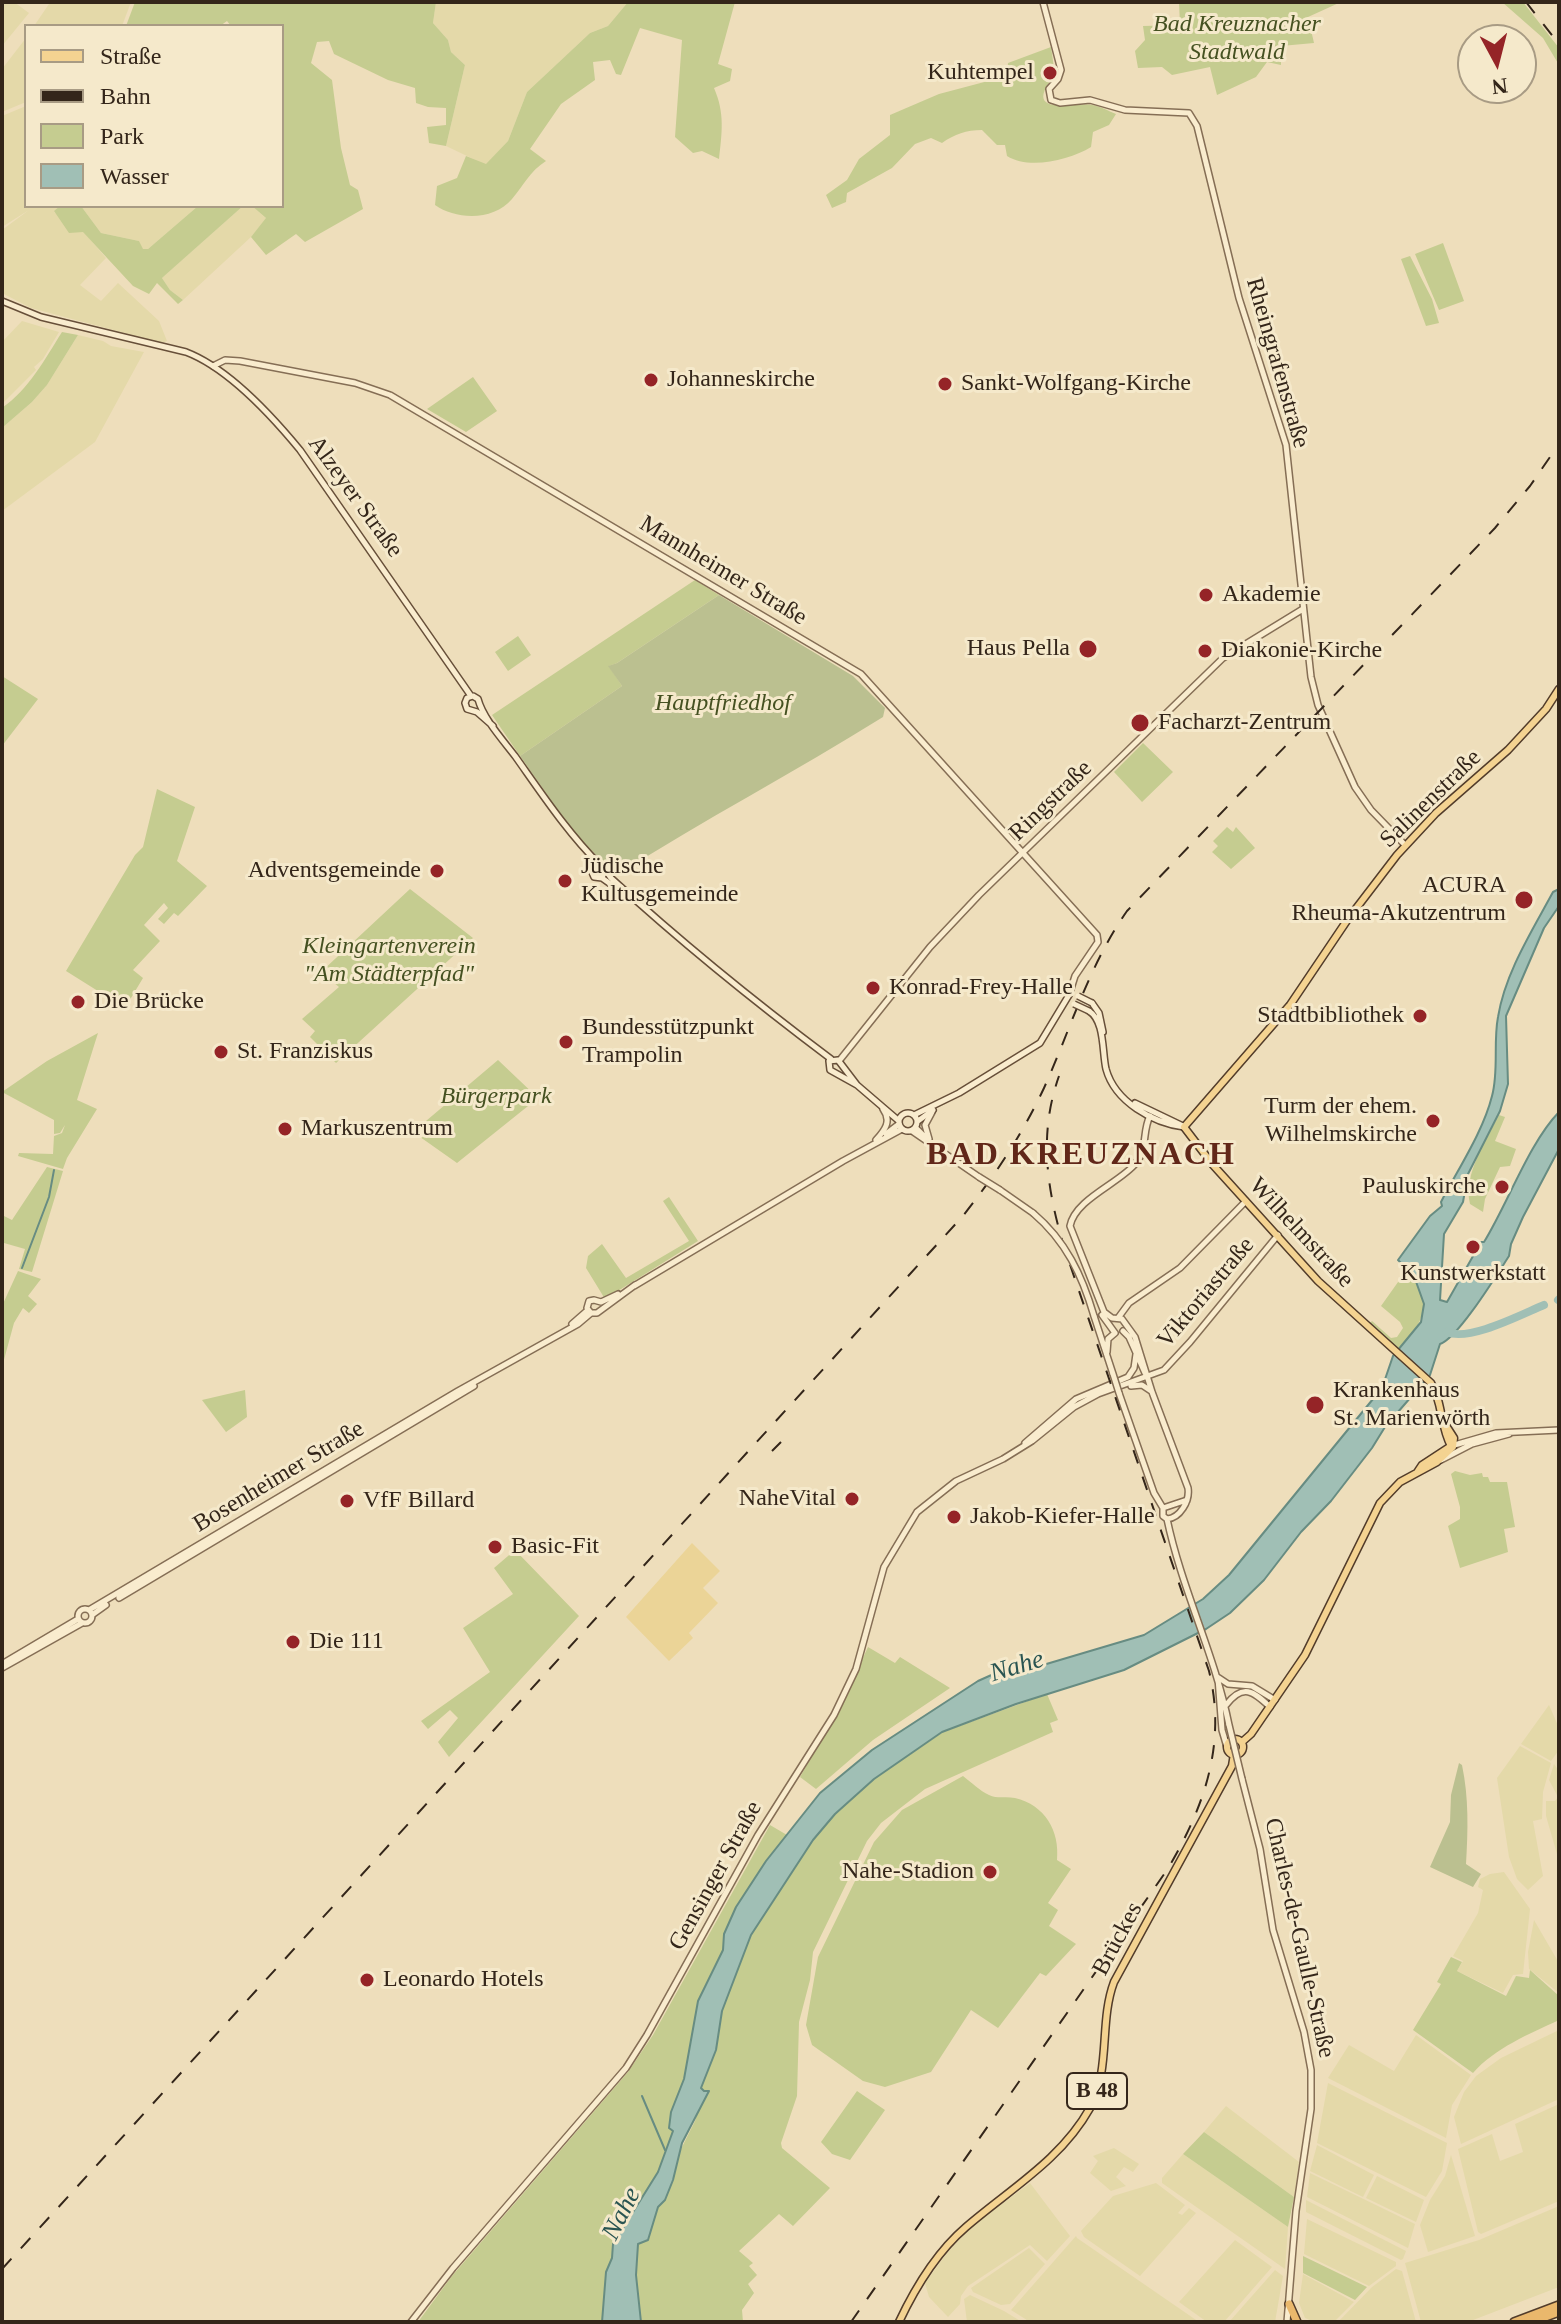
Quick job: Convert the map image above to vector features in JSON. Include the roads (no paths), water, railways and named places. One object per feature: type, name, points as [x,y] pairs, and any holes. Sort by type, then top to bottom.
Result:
[{"type":"highway","points":[[1289,2304],[1297,2322]]},
{"type":"highway","points":[[1514,2322],[1559,2305]]},
{"type":"highway","points":[[1532,2322],[1559,2312]]},
{"type":"main road","name":"Salinenstraße","points":[[1183,1128],[1290,1005],[1405,845],[1436,813],[1508,750],[1546,709],[1559,689]]},
{"type":"main road","name":"Wilhelmstraße","points":[[1183,1128],[1318,1281],[1431,1383],[1438,1396],[1446,1428]]},
{"type":"main road","points":[[1446,1428],[1452,1446]]},
{"type":"main road","points":[[1242,1742],[1233,1739],[1227,1747],[1234,1754],[1242,1750],[1242,1742],[1275,1700],[1317,1634],[1380,1503],[1400,1482],[1437,1462],[1452,1446]]},
{"type":"main road","points":[[1418,1471],[1422,1465],[1452,1446]]},
{"type":"main road","name":"Brückes","points":[[899,2322],[917,2289],[952,2240],[1043,2165],[1088,2111],[1099,2083],[1108,2004],[1114,1982],[1232,1766],[1234,1754]]},
{"type":"street","name":"Rheingrafenstraße","points":[[1043,2],[1061,70],[1049,89],[1051,100],[1060,103],[1094,101],[1125,110],[1181,111],[1189,113],[1197,126],[1241,304],[1286,445],[1311,681],[1318,705],[1362,798],[1405,845]]},
{"type":"street","name":"Alzeyer Straße","points":[[2,301],[41,317],[196,356],[213,366],[273,419],[300,450],[460,680],[468,698]]},
{"type":"street","points":[[213,366],[229,360]]},
{"type":"street","points":[[221,373],[222,365],[229,360]]},
{"type":"street","name":"Mannheimer Straße","points":[[229,360],[355,383],[390,395],[861,674],[1097,935],[1098,942],[1075,976],[1069,995]]},
{"type":"street","name":"Ringstraße","points":[[834,1063],[949,926],[1223,658],[1303,609]]},
{"type":"street","points":[[493,726],[467,709],[468,698],[478,699],[493,726],[582,847],[611,878],[901,1122],[915,1124],[960,1164]]},
{"type":"street","points":[[474,711],[480,705]]},
{"type":"street","points":[[1396,836],[1415,835]]},
{"type":"street","points":[[582,847],[594,877],[602,878],[646,910]]},
{"type":"street","points":[[592,868],[602,867]]},
{"type":"street","points":[[602,867],[602,878]]},
{"type":"street","points":[[915,1124],[943,1101],[1040,1043],[1069,995],[1074,1004]]},
{"type":"street","name":"Wilhelmstraße","points":[[1069,995],[1078,996],[1097,1007],[1103,1045]]},
{"type":"street","points":[[1064,1003],[1074,1004]]},
{"type":"street","name":"Wilhelmstraße","points":[[1074,1004],[1096,1018],[1109,1077],[1116,1089],[1152,1116],[1176,1121],[1183,1128]]},
{"type":"street","points":[[875,1099],[888,1121],[876,1140]]},
{"type":"street","points":[[915,1124],[943,1101]]},
{"type":"street","points":[[929,1140],[926,1123],[935,1109]]},
{"type":"street","points":[[600,1306],[595,1300],[589,1301],[589,1312],[597,1313],[600,1306],[868,1146],[901,1122],[907,1113],[929,1140],[1033,1213],[1053,1232],[1074,1262],[1154,1493],[1168,1506],[1172,1517]]},
{"type":"street","points":[[1147,1378],[1135,1337],[1125,1324],[1113,1321],[1100,1311],[1098,1297],[1070,1232],[1071,1220],[1080,1208],[1137,1162],[1152,1116]]},
{"type":"street","points":[[868,1146],[901,1122]]},
{"type":"street","points":[[1094,1319],[1103,1326],[1113,1321],[1129,1303],[1180,1268],[1246,1201]]},
{"type":"street","name":"Viktoriastraße","points":[[1188,1500],[1186,1482],[1147,1378],[1158,1374],[1190,1342],[1278,1235]]},
{"type":"street","points":[[600,1306],[635,1285]]},
{"type":"street","name":"Bosenheimer Straße","points":[[91,1613],[584,1320],[589,1312]]},
{"type":"street","points":[[1113,1321],[1115,1333]]},
{"type":"street","points":[[1123,1331],[1125,1324]]},
{"type":"street","points":[[1107,1357],[1108,1341],[1115,1333],[1123,1331]]},
{"type":"street","points":[[1123,1331],[1129,1337],[1147,1378]]},
{"type":"street","name":"Gensinger Straße","points":[[1022,1447],[1076,1399],[1128,1377],[1135,1365],[1136,1354]]},
{"type":"street","points":[[1118,1390],[1142,1385],[1152,1392],[1158,1374]]},
{"type":"street","name":"Gensinger Straße","points":[[411,2322],[453,2268],[626,2068],[647,2035],[758,1835],[834,1715],[856,1669],[884,1567],[917,1512],[956,1481],[993,1465],[1022,1447],[1074,1407],[1147,1378]]},
{"type":"street","points":[[1446,1428],[1459,1437],[1502,1432],[1509,1434]]},
{"type":"street","points":[[1437,1462],[1465,1447],[1509,1434],[1559,1430]]},
{"type":"street","points":[[1452,1446],[1479,1436]]},
{"type":"street","points":[[1452,1446],[1465,1447]]},
{"type":"street","points":[[1172,1517],[1162,1514],[1168,1506],[1188,1500]]},
{"type":"street","points":[[1172,1517],[1188,1500]]},
{"type":"street","name":"Charles-de-Gaulle-Straße","points":[[1172,1517],[1173,1548],[1218,1677],[1260,1849],[1273,1930],[1304,2032],[1311,2069],[1312,2102],[1296,2211],[1289,2322]]},
{"type":"street","points":[[2,1666],[80,1621],[90,1622],[91,1613],[80,1611],[80,1621]]},
{"type":"street","points":[[1218,1677],[1228,1684],[1252,1686],[1275,1700]]},
{"type":"street","points":[[1218,1677],[1222,1730],[1227,1747]]},
{"type":"street","points":[[1225,1706],[1236,1694],[1247,1691],[1259,1696],[1270,1707]]},
{"type":"water","points":[[1559,889],[1559,906],[1544,928],[1506,1016],[1508,1084],[1500,1111],[1468,1174],[1463,1202],[1444,1234],[1440,1300],[1447,1302],[1493,1226],[1538,1140],[1559,1112],[1559,1149],[1523,1217],[1509,1256],[1457,1331],[1440,1344],[1430,1375],[1385,1427],[1331,1501],[1301,1532],[1264,1580],[1230,1613],[1206,1629],[1124,1670],[1016,1704],[942,1732],[874,1779],[835,1814],[813,1840],[751,1935],[722,2011],[716,2050],[701,2088],[709,2091],[682,2143],[673,2180],[665,2200],[658,2207],[648,2240],[638,2244],[636,2275],[641,2322],[602,2322],[606,2272],[612,2258],[613,2244],[658,2172],[673,2131],[669,2128],[671,2112],[684,2079],[698,2001],[723,1950],[724,1934],[736,1907],[766,1861],[820,1793],[872,1750],[978,1681],[1007,1668],[1043,1665],[1144,1635],[1203,1599],[1229,1575],[1382,1388],[1393,1356],[1421,1322],[1424,1304],[1414,1276],[1398,1260],[1430,1216],[1442,1206],[1441,1202],[1483,1123],[1494,1086],[1497,1027],[1507,984],[1553,892]]},
{"type":"waterway","points":[[22,1268],[49,1197],[54,1170]]},
{"type":"waterway","points":[[1447,1332],[1457,1334],[1482,1330],[1544,1305]]},
{"type":"waterway","points":[[642,2096],[665,2150]]},
{"type":"railway","points":[[1526,2],[1559,44]]},
{"type":"railway","points":[[2,2269],[962,1217],[996,1171],[1026,1122],[1044,1088],[1091,975],[1127,911],[1495,528],[1559,444]]},
{"type":"railway","points":[[851,2322],[1167,1870],[1192,1823],[1209,1775],[1215,1724],[1209,1671],[1065,1250],[1054,1206],[1047,1141],[1052,1098],[1059,1076]]},
{"type":"railway","points":[[772,1451],[781,1442]]},
{"type":"place","name":"Kuhtempel","points":[[1050,73]]},
{"type":"place","name":"Johanneskirche","points":[[651,380]]},
{"type":"place","name":"Sankt-Wolfgang-Kirche","points":[[945,384]]},
{"type":"place","name":"Akademie","points":[[1206,595]]},
{"type":"place","name":"Haus Pella","points":[[1088,649]]},
{"type":"place","name":"Diakonie-Kirche","points":[[1205,651]]},
{"type":"place","name":"Facharzt-Zentrum","points":[[1140,723]]},
{"type":"place","name":"Adventsgemeinde","points":[[437,871]]},
{"type":"place","name":"Jüdische Kultusgemeinde","points":[[565,881]]},
{"type":"place","name":"ACURA Rheuma-Akutzentrum","points":[[1524,900]]},
{"type":"place","name":"Konrad-Frey-Halle","points":[[873,988]]},
{"type":"place","name":"Die Brücke","points":[[78,1002]]},
{"type":"place","name":"Stadtbibliothek","points":[[1420,1016]]},
{"type":"place","name":"Bundesstützpunkt Trampolin","points":[[566,1042]]},
{"type":"place","name":"St. Franziskus","points":[[221,1052]]},
{"type":"place","name":"Turm der ehem. Wilhelmskirche","points":[[1433,1121]]},
{"type":"place","name":"Markuszentrum","points":[[285,1129]]},
{"type":"place","name":"Pauluskirche","points":[[1502,1187]]},
{"type":"place","name":"Kunstwerkstatt","points":[[1473,1247]]},
{"type":"place","name":"Krankenhaus St. Marienwörth","points":[[1315,1405]]},
{"type":"place","name":"NaheVital","points":[[852,1499]]},
{"type":"place","name":"VfF Billard","points":[[347,1501]]},
{"type":"place","name":"Jakob-Kiefer-Halle","points":[[954,1517]]},
{"type":"place","name":"Basic-Fit","points":[[495,1547]]},
{"type":"place","name":"Die 111","points":[[293,1642]]},
{"type":"place","name":"Nahe-Stadion","points":[[990,1872]]},
{"type":"place","name":"Leonardo Hotels","points":[[367,1980]]},
{"type":"district","name":"BAD KREUZNACH","points":[[1081,1156]]},
{"type":"park label","name":"Bad Kreuznacher Stadtwald","points":[[1237,39]]},
{"type":"park label","name":"Hauptfriedhof","points":[[723,704]]},
{"type":"park label","name":"Kleingartenverein \"Am Städterpfad\"","points":[[389,961]]},
{"type":"park label","name":"Bürgerpark","points":[[496,1097]]},
{"type":"water label","name":"Nahe","points":[[1017,1667]]},
{"type":"water label","name":"Nahe","points":[[622,2214]]}]
